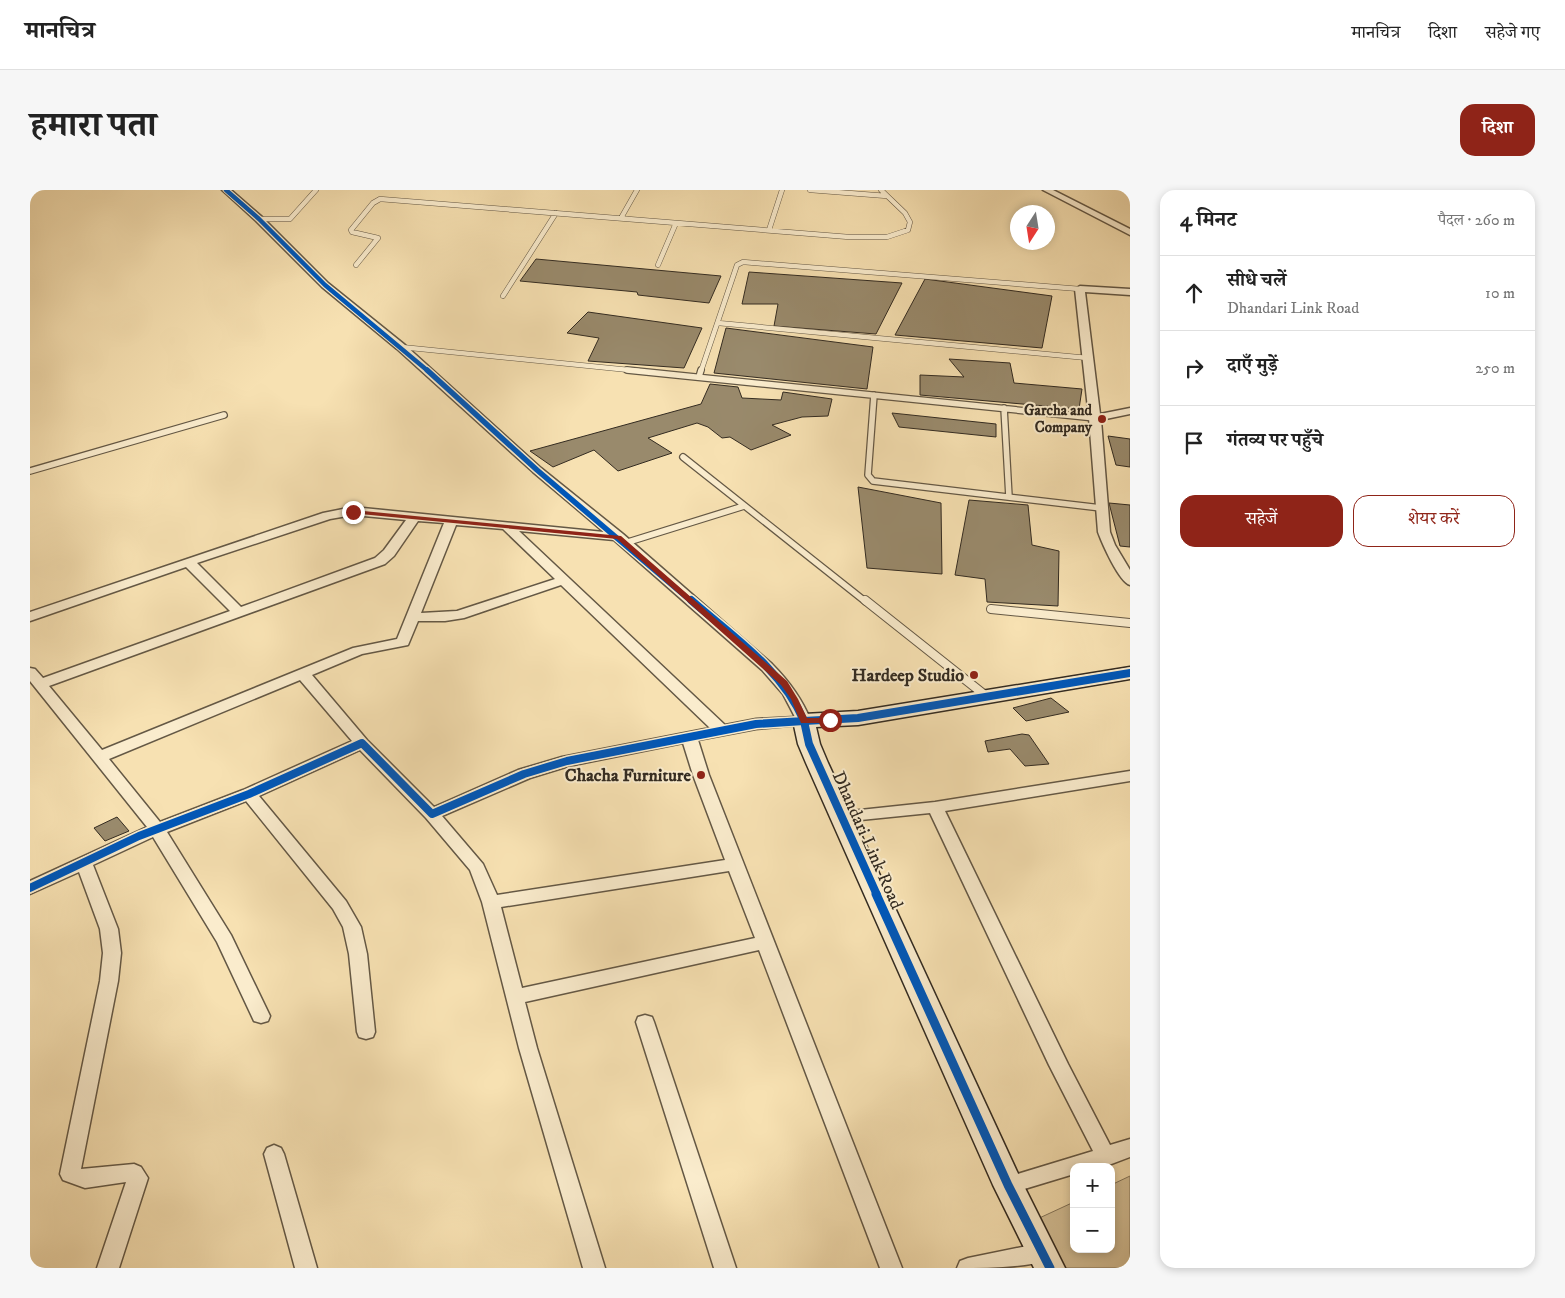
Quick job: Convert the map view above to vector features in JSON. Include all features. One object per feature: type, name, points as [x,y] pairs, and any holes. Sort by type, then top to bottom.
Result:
[{"type":"street","points":[[226,190],[259,219],[325,285],[401,347],[537,470],[622,540],[784,683],[804,721]]},
{"type":"street","points":[[1047,190],[1130,232]]},
{"type":"street","points":[[1130,292],[1080,289],[1095,418],[1104,532],[1109,545],[1130,581]]},
{"type":"street","points":[[1095,418],[1130,410]]},
{"type":"street","points":[[30,617],[188,562],[339,513],[353,512],[414,517],[622,540]]},
{"type":"street","points":[[40,684],[380,561],[389,553],[414,517]]},
{"type":"street","points":[[99,757],[368,648],[400,644],[404,639],[451,521]]},
{"type":"street","points":[[507,526],[721,730]]},
{"type":"street","points":[[188,562],[239,612]]},
{"type":"street","points":[[413,617],[459,615],[564,580]]},
{"type":"street","points":[[30,672],[157,829],[225,940],[261,1016]]},
{"type":"street","points":[[303,674],[362,743],[432,814],[476,868],[491,902],[514,997],[594,1268]]},
{"type":"street","points":[[432,814],[524,774],[567,761],[721,730],[756,724],[858,718],[1129,675]]},
{"type":"street","name":"Dhandari Link Road","points":[[804,721],[809,744],[841,817],[1008,1185],[1046,1261]]},
{"type":"street","points":[[689,737],[701,775],[891,1268]]},
{"type":"street","points":[[30,888],[157,829],[249,794],[362,743]]},
{"type":"street","points":[[841,817],[935,807],[1130,776]]},
{"type":"street","points":[[249,794],[340,905],[352,927],[358,954],[366,1032]]},
{"type":"street","points":[[935,807],[1059,1065],[1106,1157]]},
{"type":"street","points":[[84,862],[109,928],[112,953],[109,981],[70,1174],[83,1180],[126,1171],[134,1173],[138,1178],[108,1268]]},
{"type":"street","points":[[491,902],[735,864]]},
{"type":"street","points":[[514,997],[765,942]]},
{"type":"street","points":[[644,1022],[725,1268]]},
{"type":"street","points":[[1008,1185],[1106,1157],[1130,1148]]},
{"type":"street","points":[[274,1154],[301,1266]]},
{"type":"street","points":[[968,1268],[1046,1261]]},
{"type":"lane","points":[[259,219],[290,219],[316,190]]},
{"type":"lane","points":[[621,218],[636,190]]},
{"type":"lane","points":[[769,230],[782,190]]},
{"type":"lane","points":[[810,190],[887,196]]},
{"type":"lane","points":[[356,265],[378,238],[352,232],[351,230],[373,203],[380,200],[871,238],[901,234],[908,230],[910,222],[904,213],[881,190]]},
{"type":"lane","points":[[503,296],[556,213]]},
{"type":"lane","points":[[658,265],[676,223]]},
{"type":"lane","points":[[699,377],[738,265],[743,262],[1080,289]]},
{"type":"lane","points":[[718,323],[1088,358]]},
{"type":"lane","points":[[401,347],[1095,418]]},
{"type":"lane","points":[[874,395],[868,475],[873,482],[1101,508]]},
{"type":"lane","points":[[1004,408],[1009,497]]},
{"type":"lane","points":[[30,471],[224,415]]},
{"type":"lane","points":[[683,457],[988,698]]},
{"type":"lane","points":[[622,540],[744,506]]},
{"type":"lane","points":[[991,609],[1130,623]]},
{"type":"shaded area","points":[[1130,1176],[1130,1268],[1058,1268],[1035,1220],[1070,1204],[1070,1253],[1115,1253],[1115,1183]]},
{"type":"building","points":[[536,259],[721,276],[709,303],[638,295],[637,292],[520,281]]},
{"type":"building","points":[[749,272],[902,283],[876,334],[774,326],[778,304],[742,304]]},
{"type":"building","points":[[925,279],[1052,296],[1042,348],[895,335]]},
{"type":"building","points":[[588,312],[702,328],[684,368],[588,361],[599,338],[567,333]]},
{"type":"building","points":[[726,328],[873,347],[867,389],[714,373]]},
{"type":"building","points":[[949,359],[1010,363],[1014,383],[1082,389],[1079,409],[920,395],[920,375],[964,377]]},
{"type":"building","points":[[710,384],[738,387],[742,398],[781,400],[783,392],[832,399],[828,416],[802,417],[772,425],[791,435],[751,450],[730,437],[722,438],[708,427],[697,423],[648,438],[672,453],[618,471],[594,450],[553,467],[530,451],[701,404]]},
{"type":"building","points":[[892,413],[996,424],[996,437],[899,427]]},
{"type":"building","points":[[1108,436],[1130,439],[1130,467],[1116,465]]},
{"type":"building","points":[[858,487],[941,503],[942,574],[867,568]]},
{"type":"building","points":[[969,500],[1028,505],[1032,545],[1059,551],[1058,606],[987,602],[985,579],[955,575]]},
{"type":"building","points":[[1109,503],[1130,505],[1130,547],[1120,546]]},
{"type":"building","points":[[1051,698],[1069,712],[1026,721],[1013,708]]},
{"type":"building","points":[[1022,734],[1029,735],[1049,764],[1025,766],[1010,749],[988,752],[985,741]]},
{"type":"building","points":[[117,817],[129,831],[105,841],[94,828]]},
{"type":"cycle path","points":[[30,888],[139,836],[249,794],[362,743],[432,814],[524,774],[567,761],[756,724],[804,721],[789,692],[767,667],[625,543],[537,470],[401,347],[325,285],[259,219],[226,190]]},
{"type":"cycle path","points":[[1050,1268],[1008,1185],[817,763],[809,744],[804,721],[858,718],[1130,673]]},
{"type":"place","name":"Garcha and Company","points":[[1102,419]]},
{"type":"place","name":"Hardeep Studio","points":[[974,675]]},
{"type":"place","name":"Chacha Furniture","points":[[701,775]]},
{"type":"route","points":[[353,512],[618,537],[784,683],[804,721],[830,720]]}]
